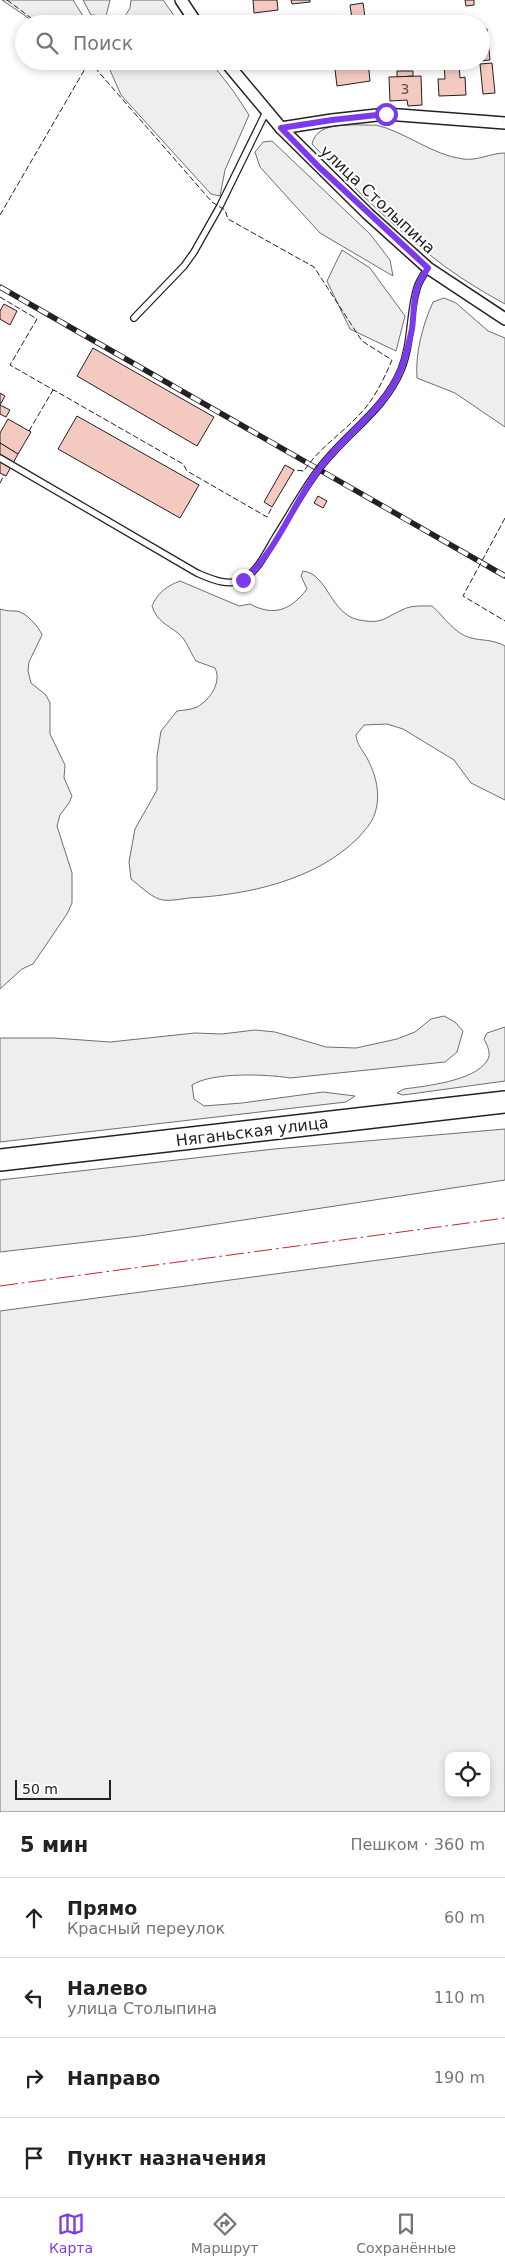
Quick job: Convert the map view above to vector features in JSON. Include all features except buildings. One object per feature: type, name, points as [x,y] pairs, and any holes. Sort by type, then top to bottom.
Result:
[{"type":"highway","name":"Няганьская улица","points":[[0,1160],[505,1102]]},
{"type":"street","points":[[181,0],[191,15]]},
{"type":"street","name":"улица Столыпина","points":[[232,70],[281,128],[340,187],[428,268],[505,319]]},
{"type":"street","points":[[281,128],[386,114],[505,122]]},
{"type":"lane","points":[[134,318],[184,266],[194,252],[220,206],[266,112]]},
{"type":"lane","points":[[0,458],[198,573],[219,581],[232,582],[243,580],[254,571],[262,560],[307,486],[327,459],[375,411],[388,394],[406,353],[417,288],[428,268]]},
{"type":"shaded area","points":[[2,0],[73,0],[82,15],[24,15]]},
{"type":"shaded area","points":[[83,0],[110,0],[106,15],[91,15]]},
{"type":"shaded area","points":[[131,0],[163,0],[174,15],[126,15],[130,8]]},
{"type":"shaded area","points":[[110,70],[217,70],[249,115],[225,170],[220,196],[211,194],[121,95]]},
{"type":"shaded area","points":[[376,125],[387,128],[452,157],[469,159],[505,153],[505,304],[454,273],[411,240],[360,193],[312,144],[315,136],[329,127]]},
{"type":"shaded area","points":[[272,141],[370,234],[390,260],[393,276],[320,233],[260,167],[255,152],[263,142]]},
{"type":"shaded area","points":[[342,250],[370,268],[405,316],[396,351],[350,329],[327,281]]},
{"type":"shaded area","points":[[444,298],[456,303],[488,331],[505,338],[505,427],[455,393],[417,378],[420,339],[426,320],[433,302]]},
{"type":"shaded area","points":[[303,571],[318,579],[342,610],[349,616],[359,620],[378,621],[409,607],[432,606],[454,629],[465,636],[496,642],[505,646],[505,800],[471,783],[454,760],[403,729],[387,724],[364,725],[356,735],[375,778],[377,806],[374,817],[368,826],[341,853],[302,875],[257,889],[174,900],[156,898],[131,879],[129,862],[135,829],[157,790],[157,756],[161,731],[177,711],[195,708],[206,700],[214,690],[217,673],[215,668],[196,661],[182,637],[157,616],[152,606],[163,590],[180,581],[239,606],[250,604],[274,611],[295,602],[307,589],[301,576]]},
{"type":"shaded area","points":[[0,609],[24,614],[35,624],[42,635],[29,662],[28,671],[31,683],[46,695],[50,703],[50,734],[65,765],[64,778],[72,796],[60,815],[57,826],[72,873],[72,903],[67,914],[33,964],[22,969],[0,989]]},
{"type":"shaded area","points":[[444,1016],[455,1022],[463,1031],[457,1052],[445,1062],[290,1078],[254,1075],[225,1076],[192,1085],[194,1099],[204,1106],[323,1092],[355,1096],[346,1102],[0,1142],[0,1038],[54,1038],[110,1042],[195,1033],[222,1034],[255,1030],[275,1032],[326,1047],[356,1048],[397,1039],[415,1032],[431,1019]]},
{"type":"shaded area","points":[[505,1027],[505,1081],[403,1095],[397,1093],[404,1089],[461,1078],[481,1068],[489,1055],[484,1039],[487,1033]]},
{"type":"shaded area","points":[[505,1129],[505,1180],[139,1236],[0,1252],[0,1180],[274,1149]]},
{"type":"shaded area","points":[[505,1243],[505,1812],[0,1812],[0,1311]]},
{"type":"railway","points":[[0,287],[505,576]]},
{"type":"fence","points":[[7,0],[27,15]]},
{"type":"fence","points":[[0,215],[84,70]]},
{"type":"fence","points":[[97,70],[212,202],[225,210],[228,219],[314,267],[362,341],[392,360],[378,390],[364,410],[322,449],[304,471],[294,470]]},
{"type":"fence","points":[[0,297],[37,319],[10,365],[183,464],[187,471],[267,517],[272,507]]},
{"type":"fence","points":[[29,431],[53,390]]},
{"type":"fence","points":[[0,483],[4,475]]},
{"type":"fence","points":[[505,518],[463,596],[505,621]]},
{"type":"power","points":[[0,1286],[505,1218]]},
{"type":"route","points":[[243,580],[254,571],[262,560],[307,486],[327,459],[375,411],[388,394],[406,353],[412,329],[417,288],[428,268],[368,214],[281,128],[386,114]]}]
